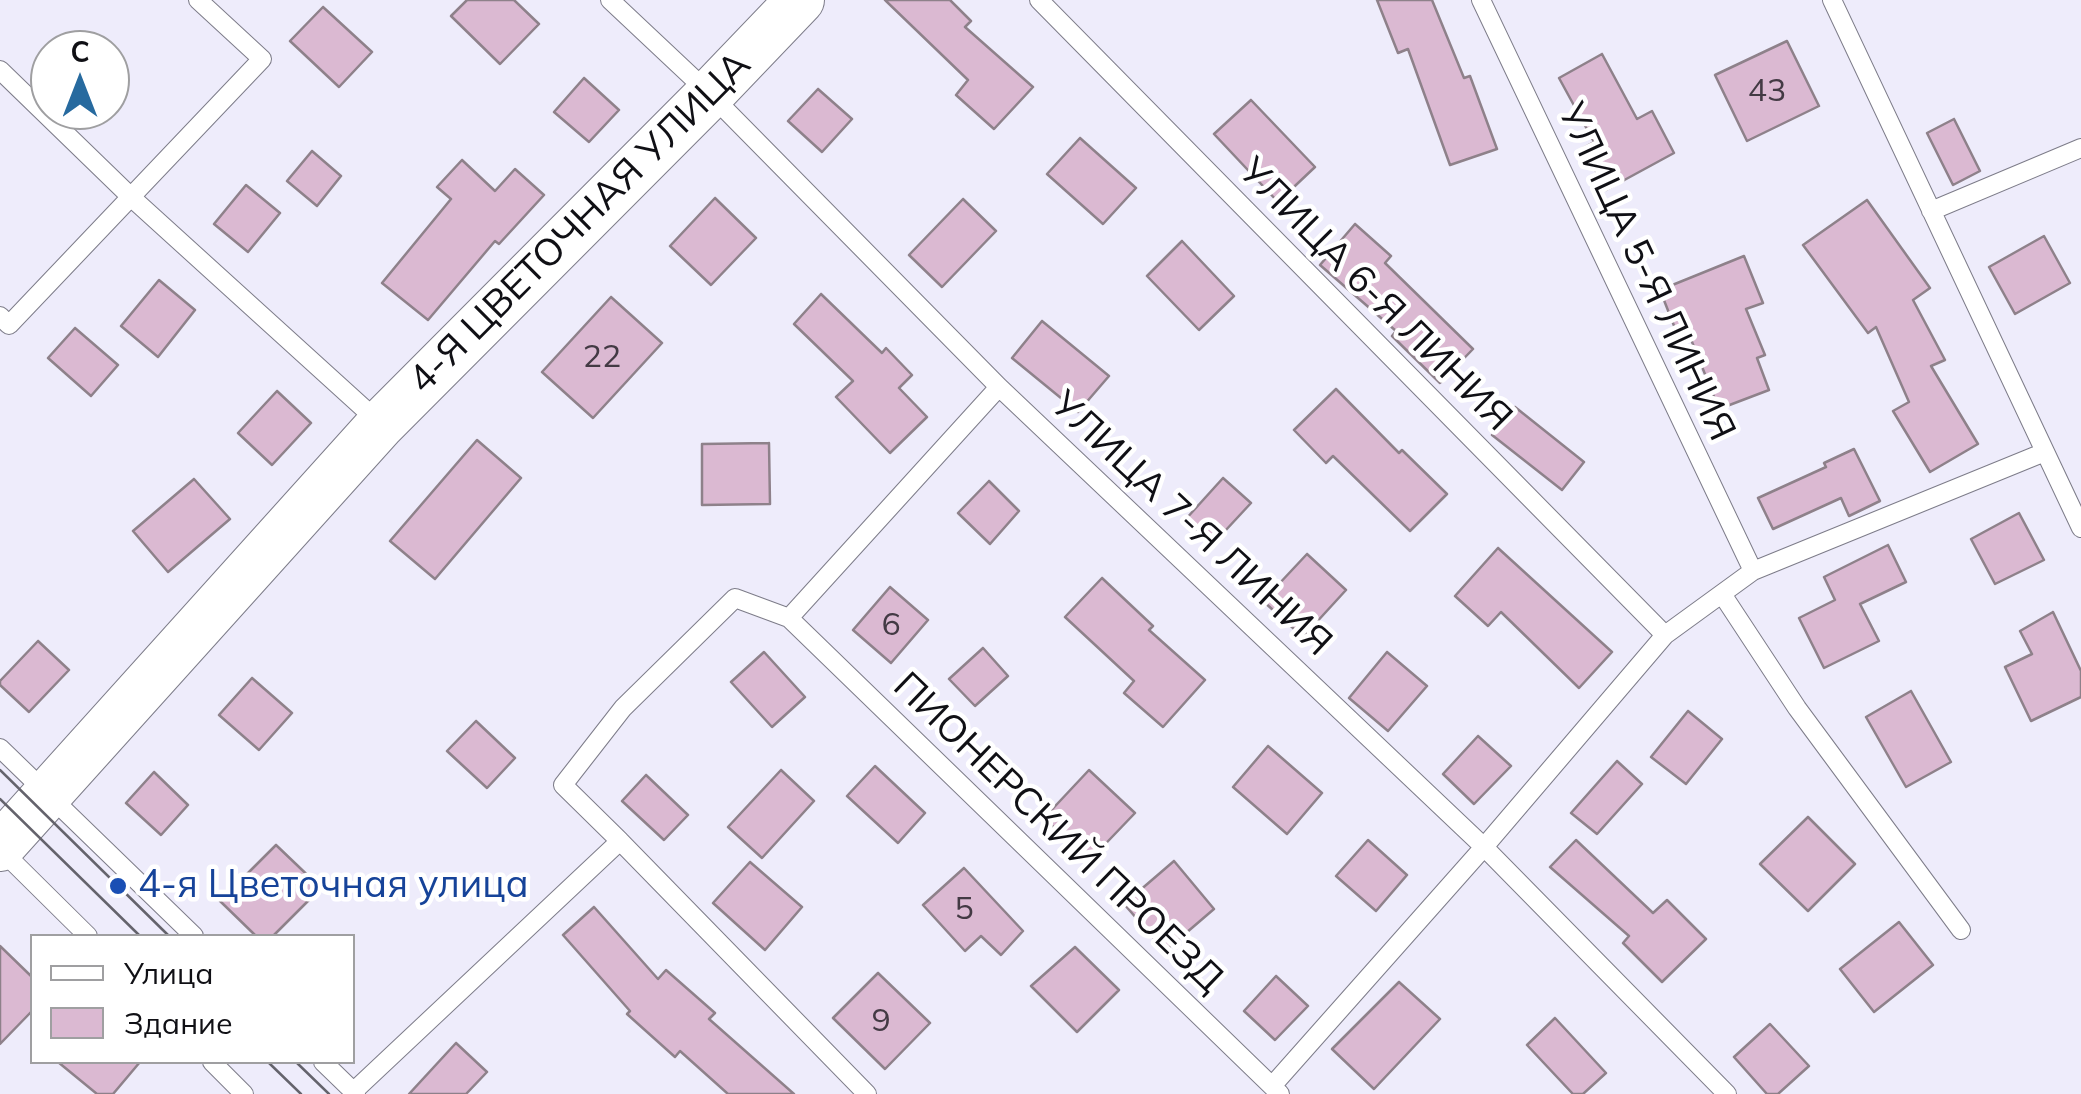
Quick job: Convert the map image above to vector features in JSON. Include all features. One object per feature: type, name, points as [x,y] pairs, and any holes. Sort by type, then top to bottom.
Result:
[{"type":"street","name":"4-Я ЦВЕТОЧНАЯ УЛИЦА","points":[[0,848],[381,424],[800,0]]},
{"type":"lane","points":[[4,321],[132,198],[262,59],[198,0]]},
{"type":"lane","name":"УЛИЦА 7-Я ЛИНИЯ","points":[[610,0],[710,94],[999,387],[1484,847],[1728,1094]]},
{"type":"lane","name":"УЛИЦА 6-Я ЛИНИЯ","points":[[1039,0],[1665,635]]},
{"type":"lane","name":"УЛИЦА 5-Я ЛИНИЯ","points":[[1481,0],[1753,572]]},
{"type":"lane","points":[[1832,0],[2081,528]]},
{"type":"lane","points":[[0,70],[132,198],[381,424]]},
{"type":"lane","points":[[1932,211],[2081,148]]},
{"type":"lane","points":[[867,1094],[562,785],[623,708],[735,598],[790,618],[999,387]]},
{"type":"lane","points":[[1276,1090],[1665,635],[1753,572],[2045,452]]},
{"type":"lane","points":[[1722,594],[1797,708],[1961,930]]},
{"type":"lane","name":"ПИОНЕРСКИЙ ПРОЕЗД","points":[[790,618],[1276,1090]]},
{"type":"lane","points":[[0,748],[192,934]]},
{"type":"lane","points":[[325,1064],[355,1093],[620,841]]},
{"type":"lane","points":[[0,848],[86,934]]},
{"type":"lane","points":[[214,1064],[244,1094]]},
{"type":"building","points":[[467,0],[514,0],[539,24],[500,64],[451,16]]},
{"type":"building","points":[[885,0],[950,0],[971,21],[965,27],[1033,87],[994,129],[956,95],[968,80]]},
{"type":"building","points":[[1377,0],[1432,0],[1464,78],[1470,76],[1497,149],[1450,165],[1408,49],[1398,53]]},
{"type":"building","points":[[323,7],[372,52],[339,87],[290,41]]},
{"type":"building","points":[[1787,41],[1819,106],[1747,141],[1715,75]]},
{"type":"building","points":[[1602,54],[1637,119],[1652,111],[1674,153],[1606,190],[1583,148],[1594,142],[1559,78]]},
{"type":"building","points":[[584,78],[619,110],[589,142],[554,112]]},
{"type":"building","points":[[818,89],[852,119],[822,152],[788,121]]},
{"type":"building","points":[[1251,100],[1315,167],[1278,202],[1214,134]]},
{"type":"building","points":[[1954,119],[1980,171],[1953,185],[1927,133]]},
{"type":"building","points":[[1080,138],[1136,188],[1103,224],[1047,174]]},
{"type":"building","points":[[312,151],[341,176],[317,206],[287,181]]},
{"type":"building","points":[[462,160],[495,191],[515,169],[544,195],[499,244],[495,241],[428,320],[382,283],[451,199],[437,187]]},
{"type":"building","points":[[246,185],[280,213],[248,252],[214,224]]},
{"type":"building","points":[[715,198],[756,238],[711,285],[670,246]]},
{"type":"building","points":[[963,199],[996,231],[942,287],[909,255]]},
{"type":"building","points":[[1867,200],[1930,288],[1913,300],[1945,360],[1931,366],[1978,444],[1930,472],[1893,411],[1909,402],[1876,327],[1868,333],[1803,245]]},
{"type":"building","points":[[1355,224],[1391,256],[1385,263],[1473,349],[1440,383],[1392,336],[1396,331],[1320,265]]},
{"type":"building","points":[[2044,236],[2070,283],[2015,314],[1989,267]]},
{"type":"building","points":[[1182,241],[1234,296],[1199,330],[1147,276]]},
{"type":"building","points":[[1744,256],[1763,303],[1746,309],[1765,355],[1757,358],[1769,390],[1719,409],[1688,332],[1678,336],[1660,290]]},
{"type":"building","points":[[159,280],[195,310],[158,357],[121,326]]},
{"type":"building","points":[[821,294],[882,353],[886,348],[912,375],[899,388],[927,417],[890,453],[836,397],[853,381],[794,324]]},
{"type":"building","points":[[611,297],[662,343],[593,418],[542,372]]},
{"type":"building","points":[[1042,321],[1109,376],[1078,412],[1012,358]]},
{"type":"building","points":[[75,328],[118,365],[91,396],[48,358]]},
{"type":"building","points":[[1336,389],[1399,453],[1402,450],[1447,494],[1410,531],[1333,456],[1326,463],[1294,430]]},
{"type":"building","points":[[277,391],[311,423],[272,465],[238,433]]},
{"type":"building","points":[[1515,407],[1584,462],[1562,490],[1492,435]]},
{"type":"building","points":[[477,440],[521,478],[435,579],[390,541]]},
{"type":"building","points":[[769,443],[770,504],[702,505],[702,444]]},
{"type":"building","points":[[1854,449],[1880,501],[1849,516],[1841,498],[1773,529],[1758,498],[1826,467],[1824,463]]},
{"type":"building","points":[[1223,478],[1251,503],[1212,545],[1185,520]]},
{"type":"building","points":[[194,479],[230,519],[168,572],[133,531]]},
{"type":"building","points":[[989,481],[1019,511],[990,544],[958,513]]},
{"type":"building","points":[[2019,513],[2044,560],[1995,584],[1971,539]]},
{"type":"building","points":[[1888,545],[1906,582],[1860,604],[1879,641],[1824,668],[1799,618],[1835,600],[1824,577]]},
{"type":"building","points":[[1498,548],[1612,652],[1579,688],[1501,612],[1488,626],[1455,596]]},
{"type":"building","points":[[1307,554],[1346,590],[1303,637],[1263,601]]},
{"type":"building","points":[[1102,578],[1153,626],[1149,630],[1205,680],[1163,727],[1124,693],[1134,681],[1065,617]]},
{"type":"building","points":[[890,587],[928,620],[891,663],[853,630]]},
{"type":"building","points":[[2053,612],[2081,671],[2081,697],[2031,721],[2005,667],[2032,654],[2020,631]]},
{"type":"building","points":[[38,641],[69,670],[29,712],[0,681]]},
{"type":"building","points":[[983,648],[1008,676],[975,706],[949,679]]},
{"type":"building","points":[[764,652],[805,697],[772,727],[731,682]]},
{"type":"building","points":[[1387,652],[1427,686],[1388,731],[1349,698]]},
{"type":"building","points":[[252,678],[292,713],[259,750],[219,715]]},
{"type":"building","points":[[1911,691],[1951,762],[1906,787],[1866,717]]},
{"type":"building","points":[[1688,711],[1722,739],[1686,784],[1651,757]]},
{"type":"building","points":[[476,721],[515,758],[487,788],[447,751]]},
{"type":"building","points":[[1478,736],[1511,766],[1474,804],[1443,774]]},
{"type":"building","points":[[1268,746],[1322,793],[1287,834],[1233,787]]},
{"type":"building","points":[[1617,761],[1642,784],[1597,834],[1571,813]]},
{"type":"building","points":[[875,766],[925,813],[898,843],[847,796]]},
{"type":"building","points":[[781,770],[814,801],[762,858],[728,827]]},
{"type":"building","points":[[1089,770],[1135,813],[1089,861],[1044,818]]},
{"type":"building","points":[[154,772],[188,805],[161,835],[126,803]]},
{"type":"building","points":[[646,775],[688,815],[664,840],[622,801]]},
{"type":"building","points":[[1808,817],[1855,864],[1808,911],[1760,864]]},
{"type":"building","points":[[1368,840],[1407,875],[1376,911],[1336,876]]},
{"type":"building","points":[[1576,840],[1653,913],[1667,900],[1706,939],[1662,982],[1623,943],[1629,936],[1550,867]]},
{"type":"building","points":[[276,845],[321,888],[275,934],[254,934],[220,901]]},
{"type":"building","points":[[1174,861],[1214,909],[1165,951],[1124,904]]},
{"type":"building","points":[[750,862],[802,907],[765,950],[713,903]]},
{"type":"building","points":[[964,868],[1023,931],[1001,955],[981,936],[965,951],[923,905]]},
{"type":"building","points":[[594,907],[658,979],[666,970],[715,1013],[709,1019],[794,1094],[728,1094],[680,1051],[675,1057],[627,1014],[630,1011],[563,935]]},
{"type":"building","points":[[1899,922],[1933,965],[1874,1012],[1840,969]]},
{"type":"building","points":[[0,946],[30,975],[30,1013],[0,1044]]},
{"type":"building","points":[[1075,947],[1119,990],[1077,1032],[1031,986]]},
{"type":"building","points":[[878,973],[930,1023],[885,1069],[833,1018]]},
{"type":"building","points":[[1276,976],[1308,1006],[1275,1040],[1244,1011]]},
{"type":"building","points":[[1399,982],[1440,1019],[1374,1089],[1332,1049]]},
{"type":"building","points":[[1555,1018],[1606,1073],[1583,1094],[1573,1094],[1527,1045]]},
{"type":"building","points":[[1770,1024],[1809,1066],[1778,1094],[1767,1094],[1734,1057]]},
{"type":"building","points":[[456,1043],[487,1072],[466,1094],[409,1094]]},
{"type":"building","points":[[60,1064],[138,1064],[113,1094],[97,1094]]},
{"type":"tram line","points":[[0,770],[167,934]]},
{"type":"tram line","points":[[0,799],[138,934]]},
{"type":"tram line","points":[[270,1064],[301,1094]]},
{"type":"tram line","points":[[298,1064],[329,1094]]},
{"type":"place","name":"4-я Цветочная улица","points":[[118,886]]}]
